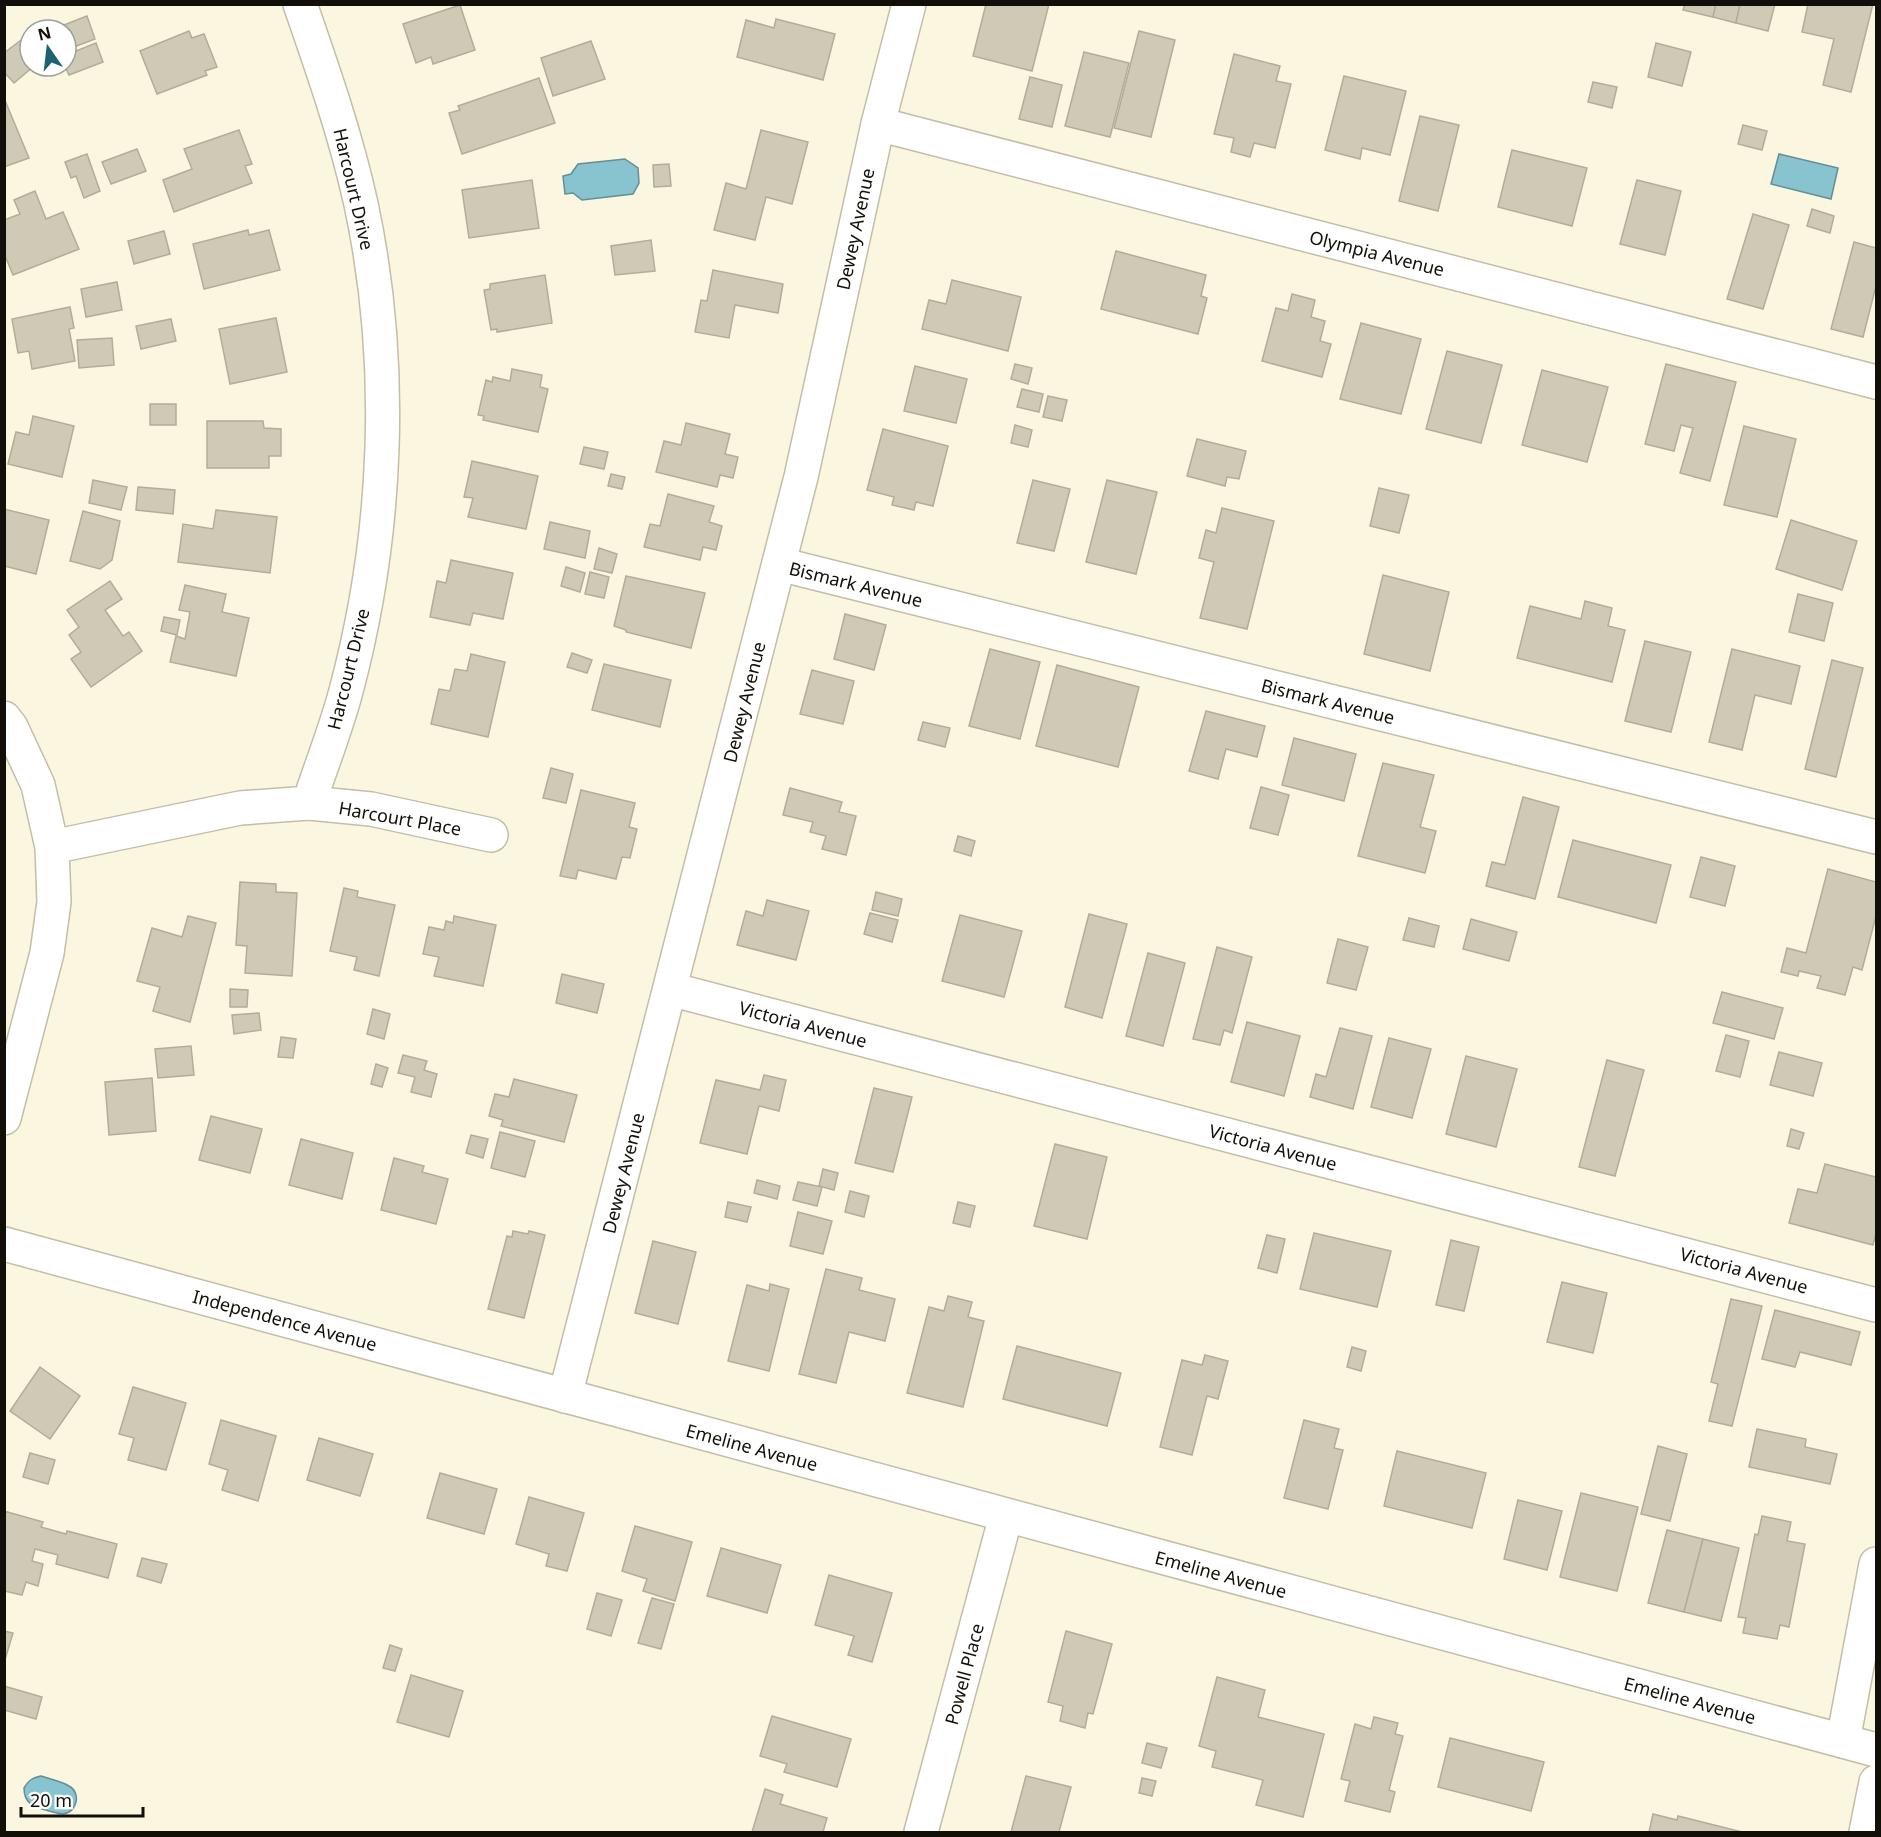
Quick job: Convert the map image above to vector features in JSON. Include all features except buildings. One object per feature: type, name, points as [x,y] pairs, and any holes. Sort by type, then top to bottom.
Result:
[{"type":"street","name":"Harcourt Drive","points":[[300,4],[333,99],[361,204],[375,295],[382,385],[381,476],[369,584],[346,691],[309,803]]},
{"type":"street","name":"Dewey Avenue","points":[[565,1396],[801,477],[878,124],[909,4]]},
{"type":"street","name":"Olympia Avenue","points":[[878,124],[1876,382]]},
{"type":"street","name":"Bismark Avenue","points":[[779,564],[1876,837]]},
{"type":"street","points":[[4,718],[11,727],[38,785],[52,846],[54,902],[47,953],[4,1118]]},
{"type":"street","name":"Harcourt Place","points":[[309,803],[371,809],[490,835]]},
{"type":"street","points":[[52,846],[240,808],[309,803]]},
{"type":"street","name":"Victoria Avenue","points":[[670,989],[1876,1305]]},
{"type":"street","name":"Independence Avenue","points":[[4,1244],[565,1396]]},
{"type":"street","name":"Emeline Avenue","points":[[565,1396],[1876,1750]]},
{"type":"street","name":"Powell Place","points":[[921,1833],[1006,1516]]},
{"type":"street","points":[[1843,1741],[1876,1564]]},
{"type":"street","points":[[1866,1833],[1876,1782]]},
{"type":"water","points":[[1779,154],[1838,168],[1831,199],[1771,184]]},
{"type":"water","points":[[625,159],[638,168],[639,183],[633,194],[582,200],[573,193],[565,194],[563,176],[571,174],[578,164]]},
{"type":"water","points":[[41,1776],[73,1789],[76,1802],[72,1810],[60,1814],[28,1802],[24,1788],[31,1780]]}]
